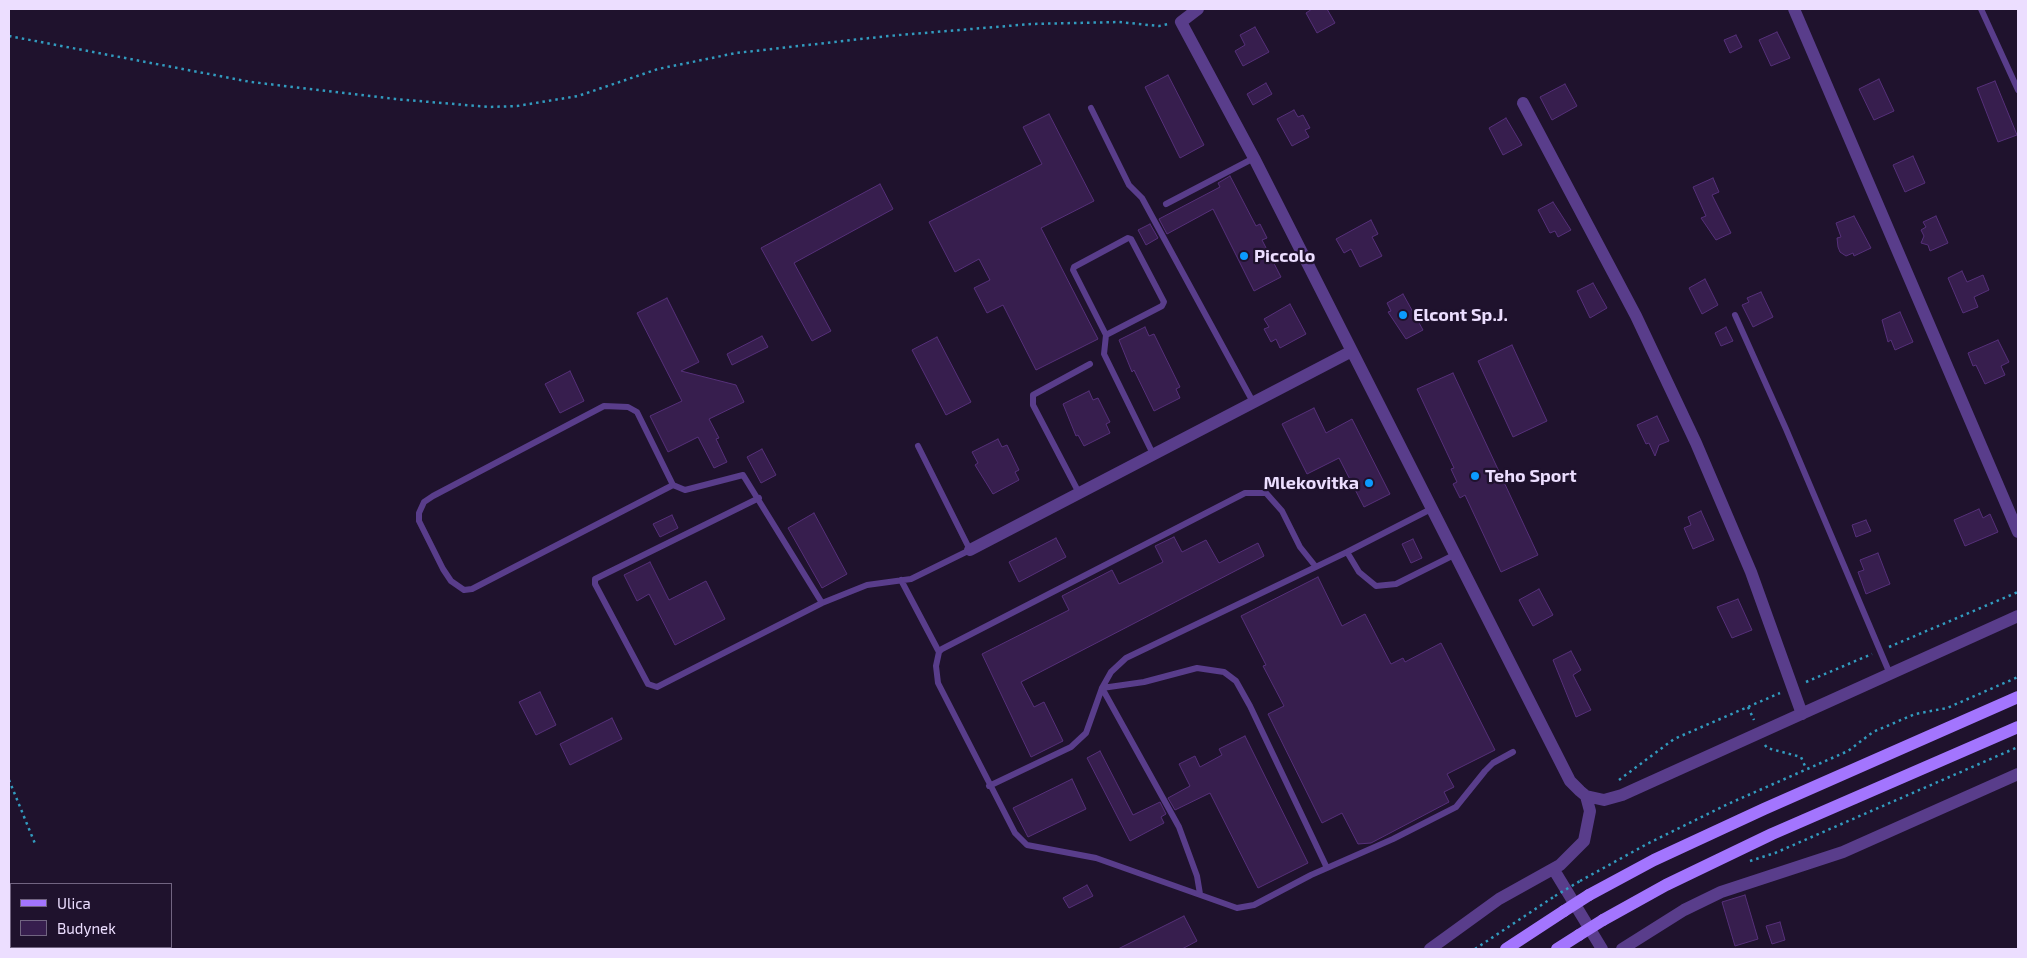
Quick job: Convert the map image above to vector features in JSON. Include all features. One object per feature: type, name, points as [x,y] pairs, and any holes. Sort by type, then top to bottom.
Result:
[{"type":"main road","points":[[1506,949],[1589,895],[1654,860],[1764,808],[2018,698]]},
{"type":"main road","points":[[1557,949],[1603,920],[1666,885],[1772,834],[2018,726]]},
{"type":"street","points":[[1198,9],[1181,22],[1254,158],[1570,781],[1586,796],[1604,800],[1616,797],[2018,616]]},
{"type":"street","points":[[1794,9],[2018,532]]},
{"type":"street","points":[[1523,103],[1636,316],[1696,443],[1751,572],[1802,714]]},
{"type":"street","points":[[970,550],[1352,351]]},
{"type":"street","points":[[1622,949],[1684,910],[1721,892],[1843,852],[2018,774]]},
{"type":"street","points":[[1430,949],[1499,899],[1554,870],[1584,841],[1590,811],[1586,796]]},
{"type":"street","points":[[1554,870],[1602,949]]},
{"type":"lane","points":[[1982,9],[2018,90]]},
{"type":"lane","points":[[1091,108],[1129,185],[1142,198],[1253,402]]},
{"type":"lane","points":[[1166,204],[1254,158]]},
{"type":"lane","points":[[1106,335],[1162,306],[1164,302],[1131,240],[1128,238],[1074,266],[1074,270],[1106,335],[1104,354],[1153,454]]},
{"type":"lane","points":[[1735,315],[1786,429],[1890,674]]},
{"type":"lane","points":[[1079,493],[1034,406],[1033,395],[1090,364]]},
{"type":"lane","points":[[672,485],[472,589],[464,590],[451,580],[443,569],[419,521],[419,513],[424,502],[433,496],[604,406],[628,406],[637,412],[672,485],[685,490],[744,475],[822,603]]},
{"type":"lane","points":[[759,498],[595,579],[595,584],[648,684],[657,686],[822,603],[867,585],[911,579],[970,550],[918,446]]},
{"type":"lane","points":[[939,652],[1245,494],[1266,493],[1282,511],[1300,547],[1316,567]]},
{"type":"lane","points":[[989,786],[1071,747],[1086,733],[1102,688],[1111,672],[1126,658],[1347,552],[1433,508]]},
{"type":"lane","points":[[1347,552],[1359,572],[1376,586],[1396,584],[1456,554]]},
{"type":"lane","points":[[901,580],[939,652],[936,666],[938,683],[989,786],[1015,833],[1027,845],[1096,858],[1237,908],[1254,905],[1456,807],[1484,771],[1493,763],[1513,752]]},
{"type":"lane","points":[[1102,688],[1144,682],[1197,668],[1224,672],[1236,681],[1250,706],[1327,868]]},
{"type":"lane","points":[[1102,688],[1179,827],[1197,876],[1200,894]]},
{"type":"path","points":[[9,36],[251,82],[395,99],[489,107],[517,106],[578,96],[658,69],[736,53],[888,36],[1031,24],[1119,22],[1159,26],[1181,22]]},
{"type":"path","points":[[1475,949],[1555,896],[1647,844],[1728,804],[1848,751],[1873,732],[1915,714],[1947,708],[2018,677]]},
{"type":"path","points":[[1748,707],[1756,726]]},
{"type":"path","points":[[1763,740],[1767,748],[1801,757],[1805,766]]},
{"type":"path","points":[[1747,862],[1776,853],[2018,747]]},
{"type":"path","points":[[9,780],[36,846]]},
{"type":"building","points":[[1312,9],[1327,9],[1335,23],[1317,33],[1306,13]]},
{"type":"building","points":[[1255,27],[1269,52],[1243,66],[1235,51],[1245,45],[1240,35]]},
{"type":"building","points":[[1777,32],[1790,58],[1771,66],[1759,40]]},
{"type":"building","points":[[1736,35],[1742,47],[1730,53],[1724,40]]},
{"type":"building","points":[[1168,75],[1204,145],[1180,158],[1145,87]]},
{"type":"building","points":[[1879,79],[1894,111],[1874,120],[1859,89]]},
{"type":"building","points":[[1995,81],[2017,135],[1998,142],[1977,88]]},
{"type":"building","points":[[1266,83],[1272,94],[1253,105],[1247,94]]},
{"type":"building","points":[[1565,84],[1577,106],[1552,120],[1540,97]]},
{"type":"building","points":[[1294,110],[1298,117],[1303,115],[1310,128],[1305,130],[1309,137],[1292,146],[1277,119]]},
{"type":"building","points":[[1049,114],[1094,201],[1041,228],[1098,339],[1036,370],[1003,305],[987,313],[974,288],[990,280],[979,259],[955,272],[929,222],[1042,164],[1023,127]]},
{"type":"building","points":[[1506,118],[1522,145],[1503,155],[1489,128]]},
{"type":"building","points":[[1913,156],[1925,183],[1905,192],[1893,165]]},
{"type":"building","points":[[1230,176],[1256,226],[1260,224],[1267,238],[1262,240],[1281,277],[1254,291],[1213,209],[1167,234],[1159,219],[1220,187],[1218,183]]},
{"type":"building","points":[[1713,178],[1719,192],[1712,195],[1731,233],[1716,240],[1701,218],[1706,216],[1693,187]]},
{"type":"building","points":[[880,184],[893,209],[794,263],[831,331],[812,341],[761,248]]},
{"type":"building","points":[[1553,202],[1571,230],[1558,237],[1555,231],[1550,233],[1538,210]]},
{"type":"building","points":[[1854,216],[1871,248],[1854,256],[1853,253],[1846,256],[1840,252],[1838,247],[1837,238],[1841,237],[1836,223]]},
{"type":"building","points":[[1936,216],[1948,243],[1930,251],[1928,245],[1921,243],[1924,236],[1921,230],[1926,227],[1923,222]]},
{"type":"building","points":[[1371,220],[1378,234],[1372,237],[1382,256],[1360,267],[1351,249],[1344,253],[1336,239]]},
{"type":"building","points":[[1150,224],[1158,238],[1146,245],[1138,230]]},
{"type":"building","points":[[1962,271],[1967,282],[1983,275],[1989,290],[1974,297],[1978,307],[1963,313],[1948,278]]},
{"type":"building","points":[[1705,279],[1718,305],[1702,314],[1689,288]]},
{"type":"building","points":[[1593,283],[1607,308],[1590,318],[1577,291]]},
{"type":"building","points":[[1761,292],[1773,317],[1753,327],[1742,305],[1749,302],[1747,298]]},
{"type":"building","name":"Elcont Sp.J.","points":[[1403,294],[1423,330],[1406,339],[1388,312],[1391,311],[1387,303]]},
{"type":"building","points":[[667,298],[699,362],[681,371],[736,385],[744,402],[709,419],[719,438],[716,439],[727,462],[714,468],[698,437],[668,452],[650,416],[682,401],[637,313]]},
{"type":"building","points":[[1290,304],[1306,334],[1280,348],[1276,339],[1271,342],[1264,329],[1269,327],[1264,319]]},
{"type":"building","points":[[1900,312],[1913,342],[1895,350],[1891,340],[1888,342],[1882,320]]},
{"type":"building","points":[[1145,327],[1149,336],[1154,334],[1180,387],[1176,389],[1180,398],[1154,411],[1134,370],[1132,372],[1119,340]]},
{"type":"building","points":[[1726,327],[1733,341],[1721,346],[1715,333]]},
{"type":"building","points":[[762,336],[768,347],[732,365],[727,354]]},
{"type":"building","points":[[937,337],[971,402],[946,415],[912,350]]},
{"type":"building","points":[[1998,340],[2009,362],[2001,366],[2005,375],[1985,384],[1976,365],[1973,366],[1968,353]]},
{"type":"building","points":[[1512,345],[1547,421],[1513,437],[1478,361]]},
{"type":"building","points":[[570,371],[584,401],[560,413],[545,384]]},
{"type":"building","points":[[1453,373],[1538,555],[1501,572],[1465,495],[1460,498],[1453,484],[1457,482],[1451,469],[1454,468],[1417,389]]},
{"type":"building","points":[[1089,391],[1093,400],[1098,398],[1110,422],[1106,424],[1110,433],[1084,446],[1078,435],[1076,436],[1063,404]]},
{"type":"building","points":[[1314,408],[1326,433],[1352,419],[1390,494],[1364,507],[1339,458],[1307,474],[1282,424]]},
{"type":"building","points":[[1657,416],[1669,441],[1659,445],[1655,456],[1649,443],[1646,444],[1637,425]]},
{"type":"building","points":[[998,439],[1002,447],[1007,445],[1019,470],[1015,472],[1019,480],[993,494],[975,465],[978,463],[972,452]]},
{"type":"building","points":[[762,449],[776,475],[761,483],[747,457]]},
{"type":"building","points":[[1979,509],[1983,518],[1990,514],[1998,532],[1965,546],[1954,520]]},
{"type":"building","points":[[1701,511],[1714,540],[1693,549],[1684,528],[1691,525],[1688,517]]},
{"type":"building","points":[[814,513],[847,574],[822,588],[788,528]]},
{"type":"building","points":[[672,515],[678,528],[660,537],[653,524]]},
{"type":"building","points":[[1866,520],[1871,531],[1856,537],[1852,525]]},
{"type":"building","points":[[1174,537],[1182,552],[1206,540],[1219,563],[1258,543],[1264,556],[1021,682],[1034,707],[1044,702],[1063,741],[1031,757],[982,654],[1069,610],[1062,596],[1112,570],[1119,584],[1163,562],[1155,546]]},
{"type":"building","points":[[1056,538],[1066,557],[1019,582],[1009,562]]},
{"type":"building","points":[[1413,539],[1422,558],[1411,563],[1402,544]]},
{"type":"building","points":[[1878,553],[1890,584],[1866,594],[1858,572],[1864,570],[1860,560]]},
{"type":"building","points":[[650,562],[669,600],[706,581],[725,619],[675,645],[649,594],[637,601],[624,575]]},
{"type":"building","points":[[1318,577],[1342,626],[1365,614],[1391,664],[1403,658],[1405,662],[1441,643],[1495,750],[1447,774],[1454,787],[1444,792],[1449,802],[1371,843],[1358,844],[1342,813],[1322,823],[1268,714],[1284,706],[1263,666],[1266,665],[1241,616]]},
{"type":"building","points":[[1539,589],[1553,615],[1533,626],[1519,600]]},
{"type":"building","points":[[1738,599],[1752,630],[1732,638],[1717,607]]},
{"type":"building","points":[[1571,651],[1581,670],[1573,675],[1591,710],[1576,717],[1553,660]]},
{"type":"building","points":[[540,692],[556,725],[536,735],[519,702]]},
{"type":"building","points":[[612,718],[622,739],[570,765],[560,744]]},
{"type":"building","points":[[1245,736],[1308,863],[1258,888],[1210,793],[1175,810],[1168,798],[1190,786],[1179,764],[1195,756],[1200,767],[1222,755],[1219,749]]},
{"type":"building","points":[[1100,751],[1133,815],[1160,802],[1166,814],[1161,817],[1164,823],[1130,841],[1087,758]]},
{"type":"building","points":[[1072,779],[1086,809],[1028,837],[1013,808]]},
{"type":"building","points":[[1087,885],[1093,896],[1069,908],[1063,898]]},
{"type":"building","points":[[1745,895],[1758,939],[1735,946],[1722,902]]},
{"type":"building","points":[[1184,916],[1197,941],[1182,949],[1118,949]]},
{"type":"building","points":[[1780,922],[1785,940],[1772,944],[1766,926]]},
{"type":"place","name":"Piccolo","points":[[1244,256]]},
{"type":"place","name":"Elcont Sp.J.","points":[[1403,315]]},
{"type":"place","name":"Teho Sport","points":[[1475,476]]},
{"type":"place","name":"Mlekovitka","points":[[1369,483]]}]
